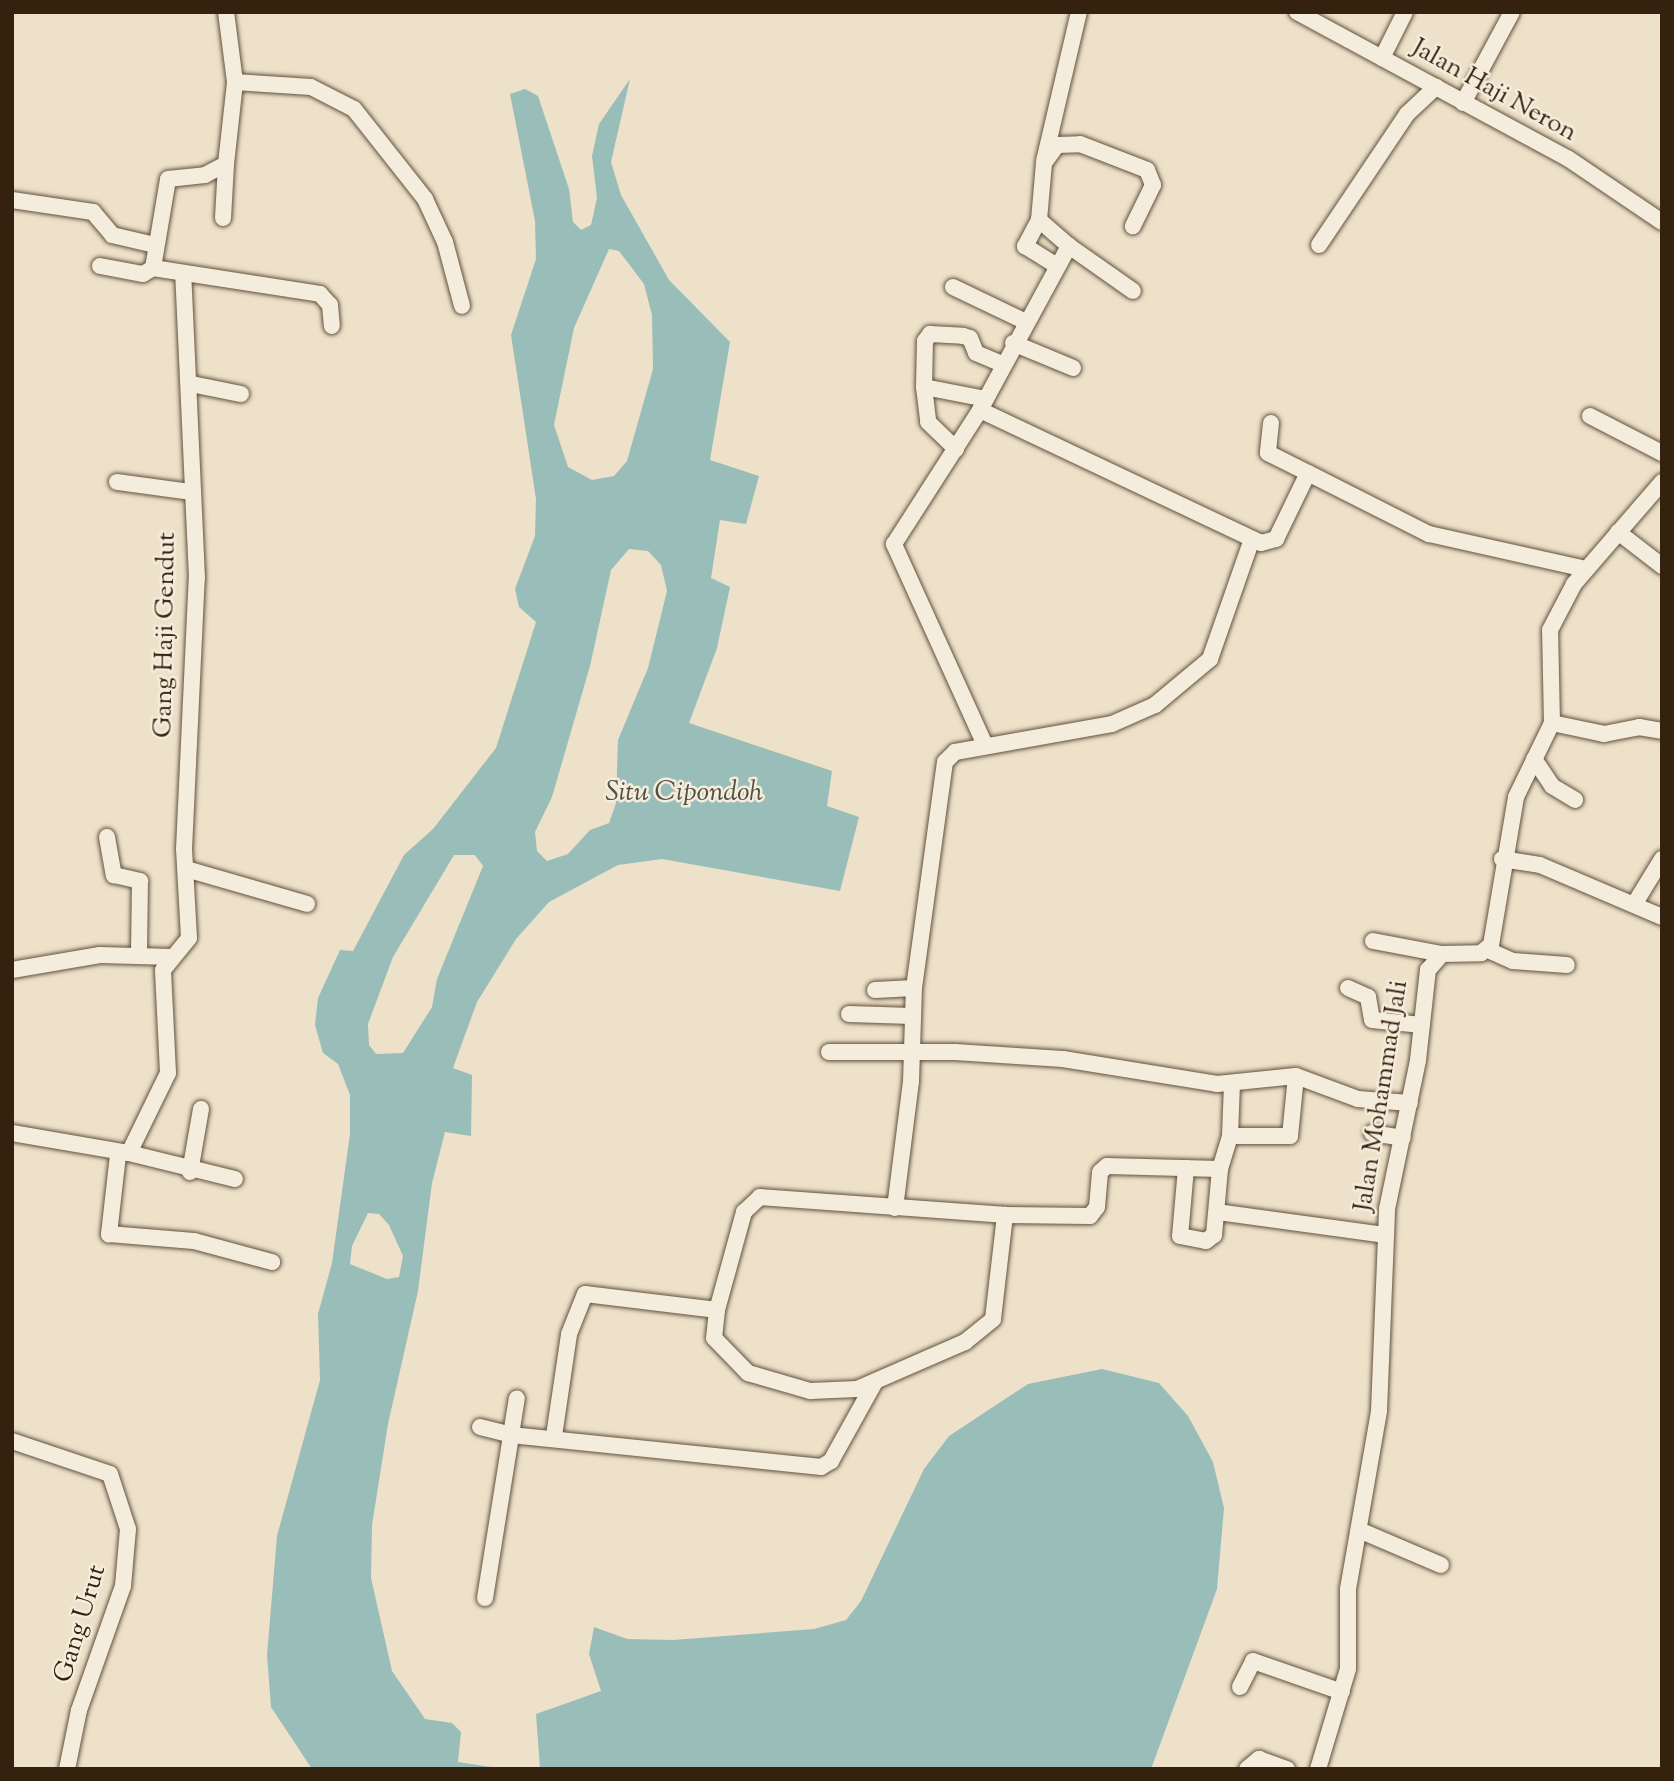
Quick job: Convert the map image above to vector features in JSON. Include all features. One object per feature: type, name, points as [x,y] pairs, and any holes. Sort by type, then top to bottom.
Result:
[{"type":"street","points":[[223,218],[235,82],[226,12]]},
{"type":"street","points":[[1056,265],[1025,246],[1039,220],[1044,163],[1079,12]]},
{"type":"street","name":"Jalan Haji Neron","points":[[1297,12],[1581,166],[1662,222]]},
{"type":"street","points":[[1382,58],[1405,12]]},
{"type":"street","points":[[1462,103],[1512,12]]},
{"type":"street","points":[[235,82],[312,88],[354,109],[425,199],[445,242],[462,306]]},
{"type":"street","points":[[1318,245],[1407,114],[1436,87]]},
{"type":"street","points":[[1044,163],[1057,145],[1069,142],[1147,170],[1153,186],[1133,226]]},
{"type":"street","points":[[153,268],[168,179],[205,175],[226,164]]},
{"type":"street","points":[[12,200],[93,212],[112,234],[155,245]]},
{"type":"street","points":[[1039,220],[1069,246],[1133,291]]},
{"type":"street","points":[[985,745],[893,552],[983,405],[1024,321],[1069,246]]},
{"type":"street","points":[[100,267],[143,274],[153,268],[320,294],[330,305],[332,326]]},
{"type":"street","name":"Gang Haji Gendut","points":[[183,274],[191,384],[191,492],[197,578],[186,869],[190,938],[172,957],[163,978],[168,1073],[124,1154],[109,1234],[194,1241],[272,1262]]},
{"type":"street","points":[[953,287],[1024,321]]},
{"type":"street","points":[[956,449],[928,422],[923,350],[930,334],[970,338],[976,353],[1002,364]]},
{"type":"street","points":[[1013,343],[1073,368]]},
{"type":"street","points":[[191,384],[241,394]]},
{"type":"street","points":[[924,387],[983,405],[1268,545],[1276,538],[1308,473]]},
{"type":"street","points":[[1590,416],[1662,453]]},
{"type":"street","points":[[1271,424],[1268,453],[1429,534],[1585,569]]},
{"type":"street","points":[[117,482],[191,492]]},
{"type":"street","points":[[1488,950],[1502,859],[1516,797],[1552,723],[1550,630],[1585,569],[1662,482]]},
{"type":"street","points":[[1648,498],[1662,508]]},
{"type":"street","points":[[1618,532],[1662,566]]},
{"type":"street","points":[[895,1208],[913,1054],[914,988],[945,762],[955,752],[985,745],[1112,724],[1155,705],[1210,659],[1252,539]]},
{"type":"street","points":[[1552,723],[1604,734],[1639,727],[1662,731]]},
{"type":"street","points":[[1534,759],[1552,786],[1575,800]]},
{"type":"street","points":[[107,837],[114,875],[140,881],[139,955]]},
{"type":"street","points":[[1502,859],[1540,865],[1635,903],[1662,917]]},
{"type":"street","points":[[1635,903],[1662,859]]},
{"type":"street","points":[[186,869],[307,904]]},
{"type":"street","points":[[1373,941],[1442,954],[1488,950],[1513,961],[1567,965]]},
{"type":"street","name":"Jalan Mohammad Jali","points":[[1318,1769],[1342,1692],[1350,1655],[1348,1589],[1379,1412],[1385,1235],[1410,1103],[1427,970],[1442,954]]},
{"type":"street","points":[[12,970],[139,955],[172,957]]},
{"type":"street","points":[[875,990],[914,988]]},
{"type":"street","points":[[1348,988],[1368,997],[1372,1020],[1422,1025]]},
{"type":"street","points":[[849,1014],[912,1016]]},
{"type":"street","points":[[829,1052],[1063,1059],[1232,1084],[1296,1076],[1358,1099],[1410,1103]]},
{"type":"street","points":[[1230,1136],[1290,1136],[1296,1076]]},
{"type":"street","points":[[1186,1168],[1180,1236],[1211,1240],[1217,1212],[1220,1169],[1230,1136],[1232,1084]]},
{"type":"street","points":[[190,1172],[201,1109]]},
{"type":"street","points":[[12,1133],[55,1138],[190,1172],[235,1180]]},
{"type":"street","points":[[1372,1133],[1403,1138]]},
{"type":"street","points":[[1005,1215],[993,1319],[965,1342],[875,1382],[834,1393],[777,1385],[748,1373],[714,1338],[717,1310],[751,1201],[760,1197],[1005,1215],[1090,1216],[1097,1207],[1100,1171],[1107,1166],[1220,1169]]},
{"type":"street","points":[[1217,1212],[1385,1235]]},
{"type":"street","points":[[554,1436],[569,1334],[580,1297],[717,1310]]},
{"type":"street","points":[[480,1426],[511,1435],[554,1436],[821,1467],[831,1461],[875,1382]]},
{"type":"street","points":[[485,1598],[517,1398]]},
{"type":"street","name":"Gang Urut","points":[[12,1441],[110,1474],[128,1529],[124,1586],[79,1710],[66,1769]]},
{"type":"street","points":[[1359,1530],[1441,1565]]},
{"type":"street","points":[[1240,1687],[1253,1661],[1342,1692]]},
{"type":"street","points":[[1247,1769],[1259,1759],[1287,1769]]},
{"type":"water","name":"Situ Cipondoh","points":[[630,79],[611,162],[621,195],[669,280],[730,342],[710,460],[759,476],[746,524],[720,520],[711,578],[730,587],[717,648],[689,723],[832,771],[827,806],[859,817],[840,891],[662,859],[618,865],[549,902],[516,939],[477,1002],[453,1068],[472,1075],[471,1136],[445,1132],[432,1183],[418,1291],[388,1424],[372,1525],[371,1578],[392,1671],[425,1719],[452,1723],[461,1732],[458,1762],[504,1769],[312,1769],[271,1707],[267,1655],[277,1536],[320,1380],[318,1314],[332,1263],[350,1134],[350,1095],[338,1064],[323,1053],[315,1025],[318,998],[340,950],[353,951],[404,855],[433,829],[496,748],[536,622],[519,607],[515,589],[535,536],[536,499],[511,335],[536,259],[535,221],[510,94],[525,89],[538,96],[569,189],[573,222],[581,230],[591,225],[597,198],[592,156],[599,124]],"holes":[[[609,249],[619,251],[644,284],[652,315],[653,369],[627,461],[614,476],[592,480],[568,467],[554,425],[574,328]],[[629,549],[648,551],[661,565],[667,591],[648,668],[618,740],[616,803],[609,823],[590,830],[568,854],[547,861],[537,851],[535,832],[552,797],[590,666],[611,570]],[[454,855],[475,855],[483,866],[437,979],[432,1007],[403,1053],[376,1054],[369,1045],[368,1024],[393,957]],[[368,1213],[379,1214],[389,1225],[403,1256],[399,1277],[387,1279],[350,1264],[352,1246]]]},
{"type":"water","points":[[1102,1369],[1159,1383],[1188,1416],[1213,1462],[1224,1508],[1217,1589],[1151,1769],[540,1769],[536,1714],[601,1691],[589,1654],[594,1627],[627,1639],[673,1640],[814,1629],[846,1620],[861,1601],[924,1469],[949,1436],[1028,1384]]}]
